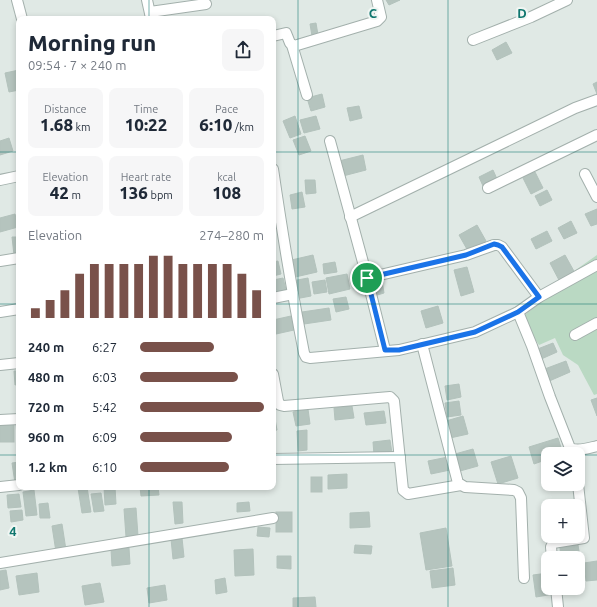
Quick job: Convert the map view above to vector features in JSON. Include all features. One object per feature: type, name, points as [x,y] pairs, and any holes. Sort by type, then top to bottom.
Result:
[{"type":"street","points":[[17,0],[21,16]]},
{"type":"street","points":[[147,0],[151,16],[206,4]]},
{"type":"street","points":[[292,45],[312,41],[377,20],[381,17],[381,14],[377,0]]},
{"type":"street","points":[[473,40],[531,17],[567,0]]},
{"type":"street","points":[[276,35],[286,33],[292,45],[307,95]]},
{"type":"street","points":[[350,217],[575,108],[597,100]]},
{"type":"street","points":[[488,188],[597,135]]},
{"type":"street","points":[[330,141],[385,350]]},
{"type":"street","points":[[585,174],[597,197]]},
{"type":"street","points":[[0,180],[16,177]]},
{"type":"street","points":[[276,190],[285,254],[293,294],[306,357],[310,358],[385,350],[399,350],[475,332],[518,312],[539,297],[597,265]]},
{"type":"street","points":[[367,278],[466,255],[494,244],[502,247],[539,297]]},
{"type":"street","points":[[0,261],[16,258]]},
{"type":"street","points":[[276,297],[293,294]]},
{"type":"street","points":[[0,312],[16,309]]},
{"type":"street","points":[[518,312],[570,447]]},
{"type":"street","points":[[575,335],[597,323]]},
{"type":"street","points":[[422,344],[458,483],[461,485]]},
{"type":"street","points":[[0,365],[16,363]]},
{"type":"street","points":[[276,391],[278,402],[280,405],[284,406],[390,397],[393,398],[404,490],[408,494],[461,485],[514,490],[518,492],[521,498],[524,578]]},
{"type":"street","points":[[0,420],[16,419]]},
{"type":"street","points":[[585,449],[597,446]]},
{"type":"street","points":[[276,459],[400,457]]},
{"type":"street","points":[[0,487],[16,485]]},
{"type":"street","points":[[551,551],[553,543],[584,538],[579,491]]},
{"type":"street","points":[[0,563],[272,518]]},
{"type":"street","points":[[557,595],[558,607]]},
{"type":"green space","points":[[597,255],[597,394],[594,395],[578,365],[563,355],[555,338],[539,345],[521,318],[545,299],[543,293]]},
{"type":"building","points":[[386,0],[400,0],[389,5]]},
{"type":"building","points":[[316,23],[318,35],[312,36],[310,24]]},
{"type":"building","points":[[506,42],[512,53],[497,60],[492,50]]},
{"type":"building","points":[[16,71],[16,91],[9,92],[5,73]]},
{"type":"building","points":[[597,82],[597,94],[593,84]]},
{"type":"building","points":[[322,94],[325,107],[311,111],[307,98]]},
{"type":"building","points":[[359,106],[362,118],[350,121],[347,108]]},
{"type":"building","points":[[295,116],[301,134],[290,138],[283,121]]},
{"type":"building","points":[[316,116],[320,129],[304,133],[300,120]]},
{"type":"building","points":[[305,136],[311,151],[299,155],[293,140]]},
{"type":"building","points":[[9,138],[13,151],[0,155],[0,141]]},
{"type":"building","points":[[363,155],[366,170],[343,176],[339,161]]},
{"type":"building","points":[[493,170],[497,179],[483,186],[479,177]]},
{"type":"building","points":[[535,172],[543,188],[531,194],[523,178]]},
{"type":"building","points":[[305,180],[315,180],[316,193],[306,194]]},
{"type":"building","points":[[547,190],[552,200],[540,206],[535,196]]},
{"type":"building","points":[[302,192],[305,207],[292,209],[290,195]]},
{"type":"building","points":[[597,209],[597,224],[591,226],[585,214]]},
{"type":"building","points":[[15,214],[16,228],[0,232],[0,218]]},
{"type":"building","points":[[571,221],[577,233],[564,239],[558,228]]},
{"type":"building","points":[[477,225],[486,241],[468,251],[459,235]]},
{"type":"building","points":[[547,231],[552,241],[536,249],[531,239]]},
{"type":"building","points":[[12,237],[16,237],[16,255],[14,255]]},
{"type":"building","points":[[313,255],[317,272],[291,278],[287,261]]},
{"type":"building","points":[[565,255],[575,273],[560,282],[550,263]]},
{"type":"building","points":[[276,261],[278,261],[281,274],[276,275]]},
{"type":"building","points":[[335,262],[337,272],[324,274],[323,264]]},
{"type":"building","points":[[467,267],[474,292],[461,296],[454,270]]},
{"type":"building","points":[[347,274],[350,289],[329,294],[326,278]]},
{"type":"building","points":[[283,278],[286,290],[276,292],[276,279]]},
{"type":"building","points":[[308,278],[311,296],[295,299],[292,281]]},
{"type":"building","points":[[325,280],[327,292],[314,294],[312,282]]},
{"type":"building","points":[[382,281],[384,293],[374,296],[371,283]]},
{"type":"building","points":[[346,297],[349,309],[336,312],[333,299]]},
{"type":"building","points":[[438,306],[443,323],[426,328],[421,311]]},
{"type":"building","points":[[329,308],[331,320],[304,324],[302,312]]},
{"type":"building","points":[[291,316],[294,330],[276,334],[276,319]]},
{"type":"building","points":[[553,343],[557,352],[539,360],[535,350]]},
{"type":"building","points":[[566,361],[570,372],[547,382],[542,370]]},
{"type":"building","points":[[14,371],[16,371],[16,385]]},
{"type":"building","points":[[459,384],[461,397],[447,400],[445,386]]},
{"type":"building","points":[[597,398],[597,416],[591,400]]},
{"type":"building","points":[[459,401],[461,415],[447,417],[445,403]]},
{"type":"building","points":[[352,406],[354,418],[335,420],[334,408]]},
{"type":"building","points":[[308,409],[310,424],[296,426],[293,412]]},
{"type":"building","points":[[384,411],[386,423],[366,425],[364,413]]},
{"type":"building","points":[[463,416],[468,434],[450,438],[446,421]]},
{"type":"building","points":[[0,424],[14,424],[14,442],[0,442]]},
{"type":"building","points":[[307,430],[307,450],[298,451],[297,431]]},
{"type":"building","points":[[558,438],[561,447],[541,447],[541,462],[534,464],[529,447]]},
{"type":"building","points":[[390,440],[392,453],[374,455],[373,442]]},
{"type":"building","points":[[473,449],[478,466],[460,471],[455,454]]},
{"type":"building","points":[[511,456],[518,478],[498,484],[491,462]]},
{"type":"building","points":[[448,457],[450,470],[431,474],[428,461]]},
{"type":"building","points":[[16,462],[16,483],[15,483],[12,463]]},
{"type":"building","points":[[347,474],[347,488],[328,489],[328,475]]},
{"type":"building","points":[[311,477],[322,477],[322,492],[311,492]]},
{"type":"building","points":[[34,490],[37,515],[26,516],[23,492]]},
{"type":"building","points":[[78,490],[87,490],[91,512],[82,513]]},
{"type":"building","points":[[104,490],[115,490],[116,504],[105,505]]},
{"type":"building","points":[[140,490],[158,490],[159,495],[141,496]]},
{"type":"building","points":[[101,493],[104,511],[94,512],[91,494]]},
{"type":"building","points":[[19,494],[21,507],[8,508],[7,495]]},
{"type":"building","points":[[173,502],[182,502],[183,523],[175,524]]},
{"type":"building","points":[[249,502],[250,511],[237,512],[237,503]]},
{"type":"building","points":[[48,503],[50,518],[40,518],[39,504]]},
{"type":"building","points":[[136,508],[138,536],[126,537],[124,509]]},
{"type":"building","points":[[22,510],[23,520],[11,522],[10,511]]},
{"type":"building","points":[[276,512],[292,512],[292,532],[276,532]]},
{"type":"building","points":[[369,512],[370,527],[350,528],[350,513]]},
{"type":"building","points":[[62,524],[66,550],[56,552],[52,526]]},
{"type":"building","points":[[258,527],[270,528],[269,537],[257,536]]},
{"type":"building","points":[[446,528],[452,566],[426,570],[420,533]]},
{"type":"building","points":[[182,538],[184,557],[173,559],[171,539]]},
{"type":"building","points":[[355,545],[372,546],[371,554],[354,553]]},
{"type":"building","points":[[578,545],[579,551],[560,551],[560,548]]},
{"type":"building","points":[[129,548],[130,564],[112,566],[111,549]]},
{"type":"building","points":[[253,549],[254,575],[235,576],[234,550]]},
{"type":"building","points":[[277,556],[291,556],[291,569],[277,568]]},
{"type":"building","points":[[597,561],[597,580],[586,581],[585,563]]},
{"type":"building","points":[[453,568],[455,585],[432,588],[430,571]]},
{"type":"building","points":[[6,570],[9,588],[0,590],[0,571]]},
{"type":"building","points":[[37,573],[39,592],[19,595],[16,576]]},
{"type":"building","points":[[541,574],[541,595],[548,595],[536,597],[533,575]]},
{"type":"building","points":[[225,578],[227,592],[216,594],[215,580]]},
{"type":"building","points":[[100,583],[104,602],[85,605],[82,586]]},
{"type":"building","points":[[165,585],[167,600],[149,603],[147,588]]},
{"type":"building","points":[[315,597],[316,607],[293,607],[293,598]]},
{"type":"route","points":[[494,244],[502,247],[539,297],[518,312],[475,332],[399,350],[385,350],[367,278],[466,255],[494,244]]}]
